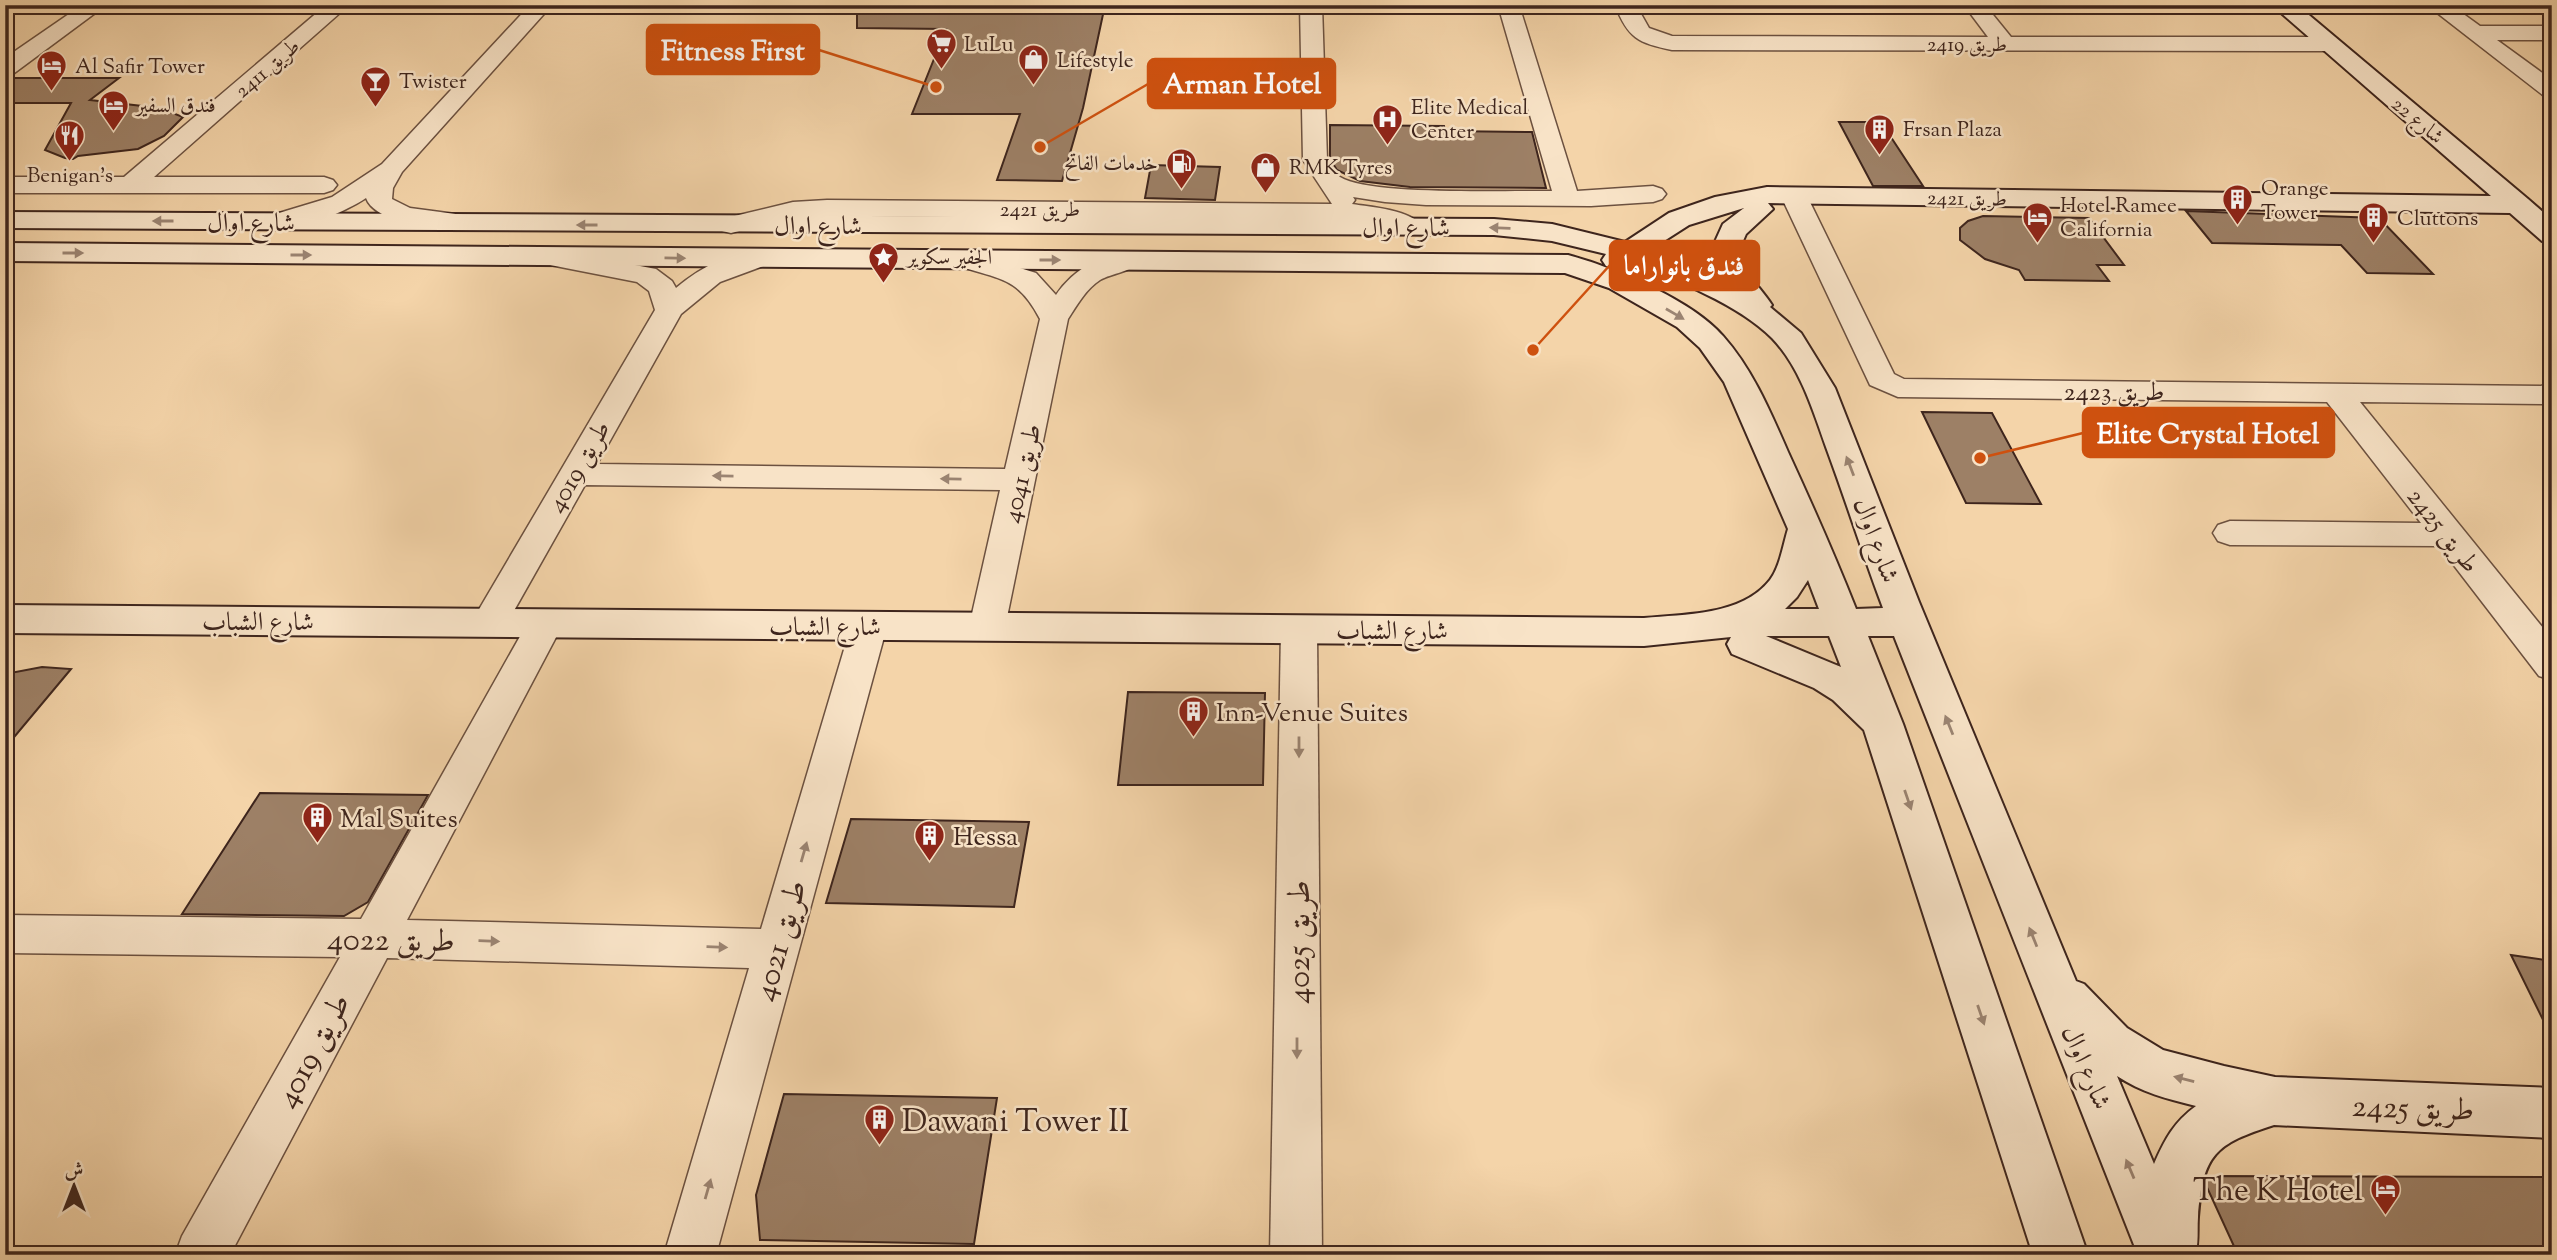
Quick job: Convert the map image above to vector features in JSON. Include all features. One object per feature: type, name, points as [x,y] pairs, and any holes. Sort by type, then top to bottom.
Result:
[{"type":"main road","name":"شارع 22","points":[[2283,5],[2552,235]]},
{"type":"main road","name":"طريق 2421","points":[[1643,255],[1679,219],[1742,198],[1767,195],[2518,205]]},
{"type":"main road","name":"طريق 2421","points":[[1606,277],[1643,255],[1705,227],[1794,196]]},
{"type":"main road","points":[[1759,209],[1732,230],[1723,255],[1732,277],[1765,315]]},
{"type":"main road","name":"شارع اوال","points":[[5,219],[1531,229],[1568,235],[1643,255],[1765,315],[1792,341],[1820,389],[1912,634],[2052,986],[2167,1255]]},
{"type":"main road","points":[[1568,235],[1620,233],[1679,219]]},
{"type":"main road","name":"شارع اوال","points":[[5,252],[1511,262],[1569,264],[1606,277],[1688,321],[1711,341],[1733,368],[1805,529],[1883,724],[2061,1255]]},
{"type":"main road","points":[[1805,529],[1793,574],[1783,591],[1734,634],[1847,689],[1883,724]]},
{"type":"main road","name":"شارع الشباب","points":[[5,619],[1644,632],[1690,640],[1734,634],[1912,634]]},
{"type":"main road","name":"طريق 2425","points":[[2052,986],[2110,1044],[2152,1071],[2274,1101],[2552,1113]]},
{"type":"main road","name":"طريق 2425","points":[[2167,1255],[2173,1185],[2182,1156],[2209,1126],[2235,1111],[2274,1101]]},
{"type":"street","points":[[5,69],[96,5]]},
{"type":"street","name":"طريق 2411","points":[[130,185],[339,5]]},
{"type":"street","points":[[278,222],[341,203],[391,169],[542,5]]},
{"type":"street","points":[[1311,5],[1334,189]]},
{"type":"street","points":[[1508,5],[1567,199]]},
{"type":"street","name":"طريق 2419","points":[[1625,5],[1635,31],[1648,39],[1672,43],[2328,44]]},
{"type":"street","points":[[1974,5],[2005,44]]},
{"type":"street","points":[[2437,5],[2552,91]]},
{"type":"street","points":[[2474,33],[2552,33]]},
{"type":"street","points":[[391,169],[378,193],[379,201],[386,208],[398,213],[478,224]]},
{"type":"street","points":[[5,185],[324,185]]},
{"type":"street","name":"طريق 2421","points":[[1334,189],[1381,216],[1410,228]]},
{"type":"street","name":"طريق 2421","points":[[731,225],[793,210],[1334,189],[1419,195],[1567,199],[1612,199],[1653,194]]},
{"type":"street","name":"طريق 2423","points":[[1794,196],[1881,379],[1898,388],[2552,396]]},
{"type":"street","points":[[549,257],[646,275],[662,286],[669,310]]},
{"type":"street","name":"طريق 4019","points":[[489,623],[669,310],[705,277],[724,267],[759,258]]},
{"type":"street","points":[[969,260],[1026,279],[1041,293],[1054,319]]},
{"type":"street","name":"طريق 4041","points":[[987,627],[1054,319],[1075,285],[1095,269],[1126,261]]},
{"type":"street","name":"طريق 2425","points":[[2336,393],[2552,666]]},
{"type":"street","points":[[573,474],[1019,480]]},
{"type":"street","points":[[2230,533],[2448,535]]},
{"type":"street","name":"طريق 4019","points":[[201,1255],[545,624]]},
{"type":"street","name":"طريق 4021","points":[[690,1255],[869,626]]},
{"type":"street","name":"طريق 4025","points":[[1296,1255],[1299,630]]},
{"type":"street","name":"طريق 4022","points":[[5,934],[372,938],[776,949]]},
{"type":"building","points":[[857,5],[1105,5],[1083,108],[1062,181],[997,180],[1020,114],[912,114],[946,29],[857,28]]},
{"type":"building","points":[[14,78],[119,78],[90,100],[160,108],[183,117],[164,136],[138,149],[65,158],[45,150],[71,103],[5,103],[5,84]]},
{"type":"building","name":"Frsan Plaza","points":[[1839,122],[1881,122],[1923,186],[1873,186]]},
{"type":"building","points":[[1330,125],[1444,126],[1445,131],[1532,132],[1546,188],[1410,187],[1360,181],[1337,170],[1330,159]]},
{"type":"building","name":"خدمات الفاتح","points":[[1151,165],[1220,167],[1215,200],[1145,198]]},
{"type":"building","points":[[2186,211],[2379,218],[2433,274],[2367,273],[2341,245],[2212,243]]},
{"type":"building","name":"Hotel Ramee California","points":[[1983,216],[2089,218],[2124,265],[2097,265],[2109,281],[2025,280],[2019,270],[1985,259],[1960,240],[1960,228],[1968,221]]},
{"type":"building","points":[[1922,412],[1992,413],[2041,504],[1966,503]]},
{"type":"building","points":[[42,667],[71,669],[5,748],[5,674]]},
{"type":"building","name":"Inn-Venue Suites","points":[[1128,692],[1265,693],[1263,785],[1118,785]]},
{"type":"building","name":"Mal Suites","points":[[260,793],[428,795],[368,902],[344,916],[182,914]]},
{"type":"building","name":"Hessa","points":[[851,819],[1029,822],[1014,907],[826,903]]},
{"type":"building","points":[[2511,955],[2552,961],[2552,1038]]},
{"type":"building","name":"Dawani Tower II","points":[[784,1094],[997,1098],[974,1244],[760,1240],[756,1195]]},
{"type":"building","name":"The K Hotel","points":[[2208,1176],[2552,1177],[2552,1255],[2238,1255],[2205,1183]]},
{"type":"place","name":"LuLu","points":[[941,71]]},
{"type":"place","name":"Fitness First","points":[[936,87]]},
{"type":"place","name":"Lifestyle","points":[[1034,87]]},
{"type":"place","name":"Al Safir Tower","points":[[52,93]]},
{"type":"place","name":"Twister","points":[[376,108]]},
{"type":"place","name":"فندق السفير","points":[[113,132]]},
{"type":"place","name":"Elite Medical Center","points":[[1388,146]]},
{"type":"place","name":"Arman Hotel","points":[[1040,147]]},
{"type":"place","name":"Frsan Plaza","points":[[1880,156]]},
{"type":"place","name":"Benigan's","points":[[70,162]]},
{"type":"place","name":"خدمات الفاتح","points":[[1181,190]]},
{"type":"place","name":"RMK Tyres","points":[[1266,194]]},
{"type":"place","name":"Orange Tower","points":[[2238,227]]},
{"type":"place","name":"Hotel Ramee California","points":[[2037,244]]},
{"type":"place","name":"Cluttons","points":[[2374,245]]},
{"type":"place","name":"الجفير سكوير","points":[[884,284]]},
{"type":"place","name":"فندق بانواراما","points":[[1533,350]]},
{"type":"place","name":"Elite Crystal Hotel","points":[[1980,458]]},
{"type":"place","name":"Inn-Venue Suites","points":[[1193,739]]},
{"type":"place","name":"Mal Suites","points":[[317,845]]},
{"type":"place","name":"Hessa","points":[[930,863]]},
{"type":"place","name":"Dawani Tower II","points":[[879,1147]]},
{"type":"place","name":"The K Hotel","points":[[2386,1216]]}]
